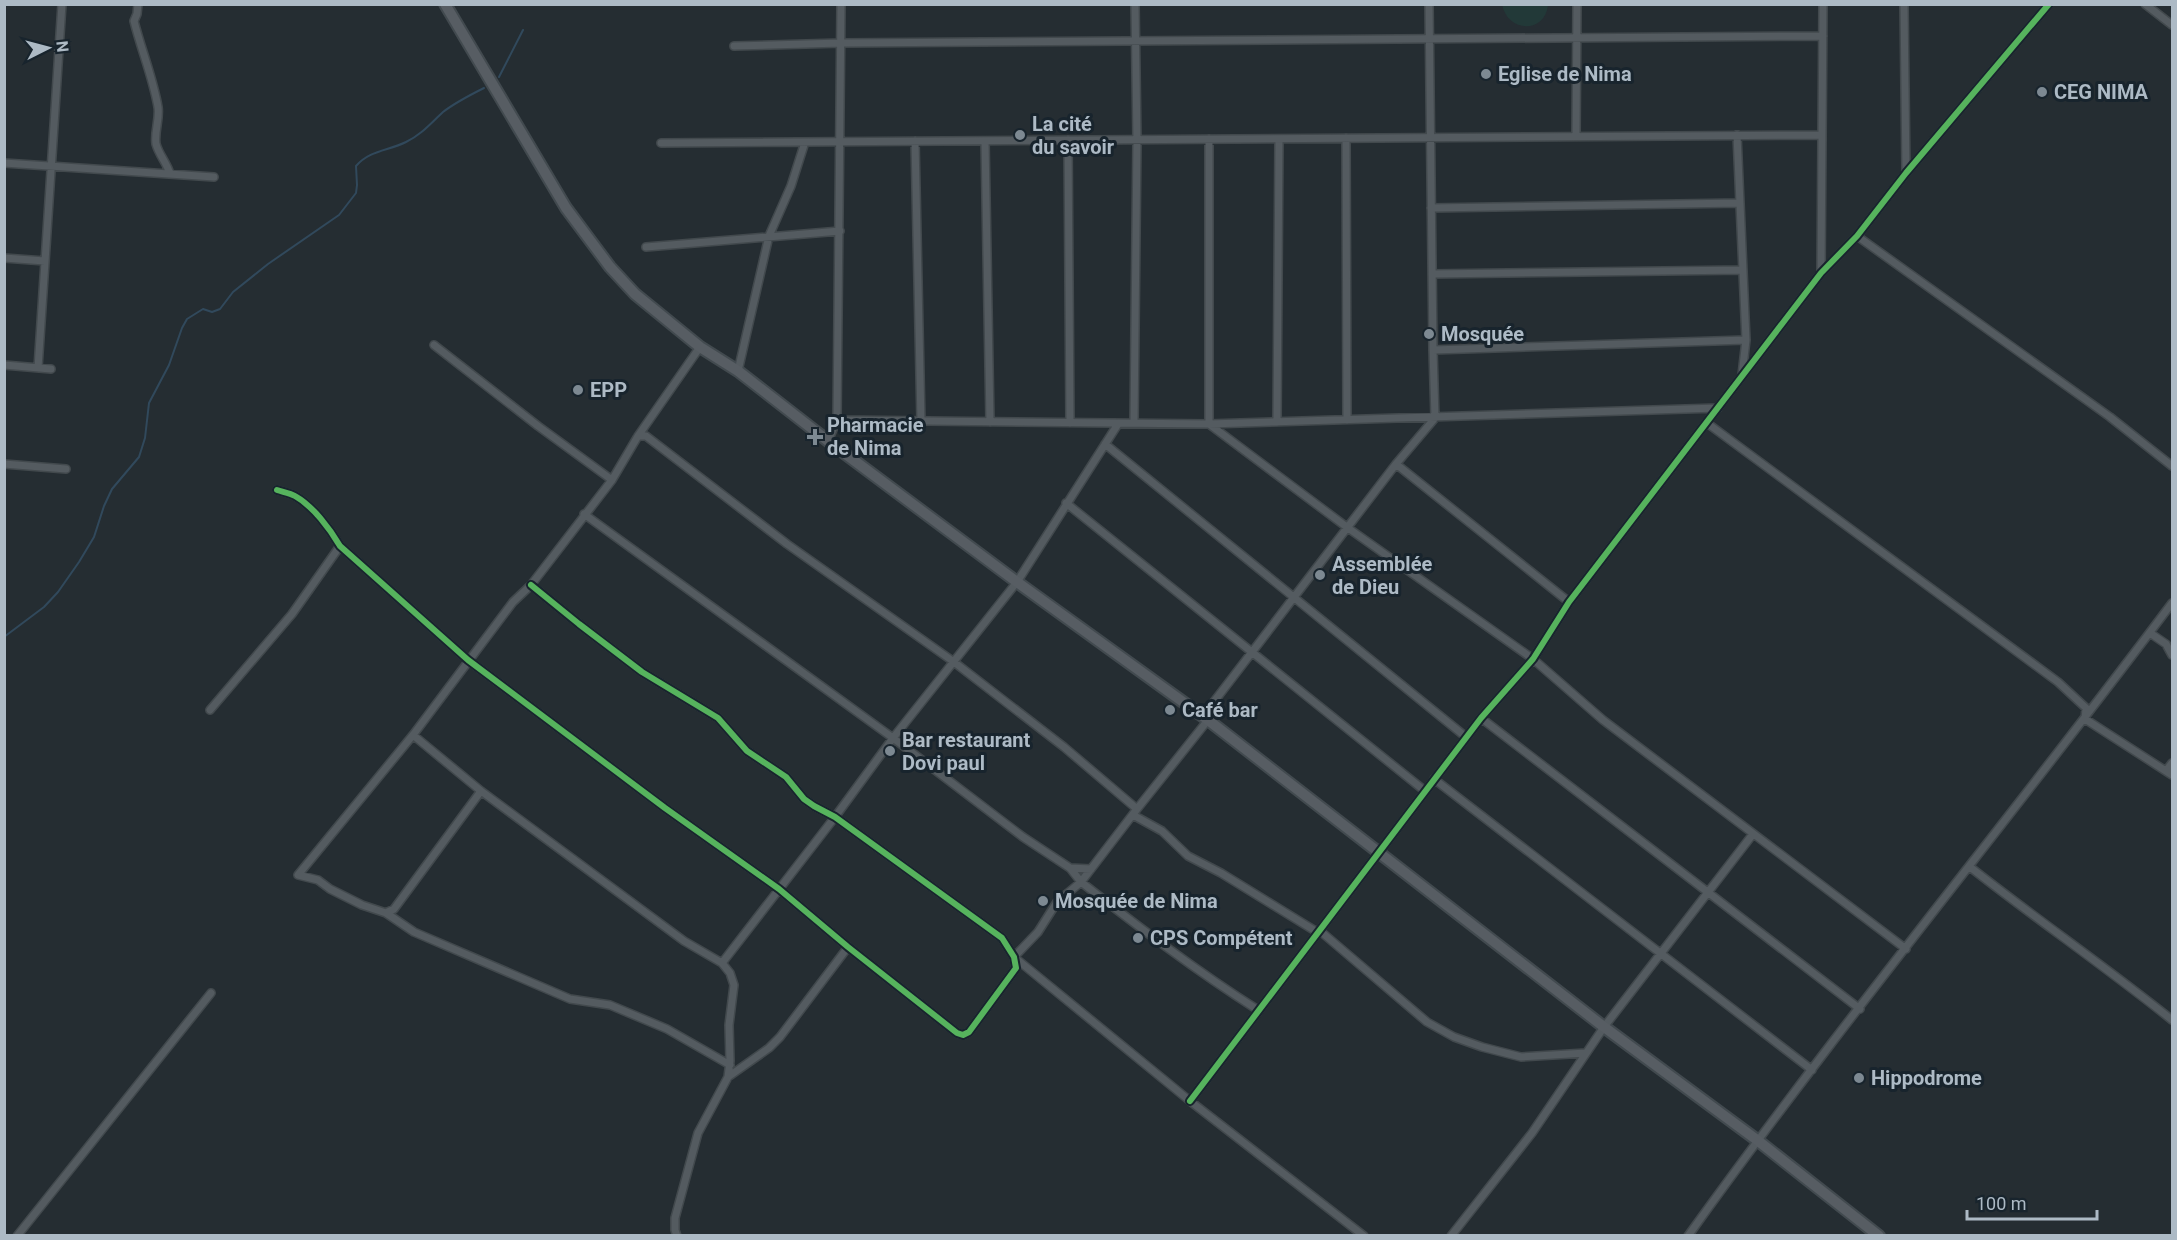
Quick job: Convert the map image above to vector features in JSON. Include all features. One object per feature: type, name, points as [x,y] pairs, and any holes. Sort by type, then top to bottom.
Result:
[{"type":"main road","points":[[445,4],[566,208],[610,267],[635,294],[700,347],[738,371],[1017,582],[1205,718],[1604,1027],[1757,1140],[1879,1236]]},
{"type":"street","points":[[38,368],[62,4]]},
{"type":"street","points":[[138,4],[134,21],[159,110],[156,145],[170,174]]},
{"type":"street","points":[[828,441],[837,420],[841,4]]},
{"type":"street","points":[[1134,4],[1137,140],[1134,423]]},
{"type":"street","points":[[1014,957],[1038,932],[1057,902],[1081,882],[1205,718],[1251,651],[1396,464],[1436,418],[1433,350],[1429,4]]},
{"type":"street","points":[[1576,136],[1577,4]]},
{"type":"street","points":[[1821,273],[1823,4]]},
{"type":"street","points":[[1905,4],[1905,173]]},
{"type":"street","points":[[1190,1101],[1480,718],[1533,659],[1569,602],[1821,273],[1857,236],[1905,173],[2049,4]]},
{"type":"street","points":[[2146,5],[2172,25]]},
{"type":"street","points":[[734,46],[841,43],[1823,36]]},
{"type":"street","points":[[1737,135],[1746,340],[1742,378]]},
{"type":"street","points":[[661,143],[1822,135]]},
{"type":"street","points":[[1346,138],[1347,420]]},
{"type":"street","points":[[1209,139],[1209,424]]},
{"type":"street","points":[[1277,422],[1279,139]]},
{"type":"street","points":[[1068,140],[1070,423]]},
{"type":"street","points":[[915,141],[921,422]]},
{"type":"street","points":[[985,141],[990,422]]},
{"type":"street","points":[[738,371],[770,237],[791,186],[805,142]]},
{"type":"street","points":[[4,163],[214,177]]},
{"type":"street","points":[[1431,207],[1740,204]]},
{"type":"street","points":[[646,247],[840,231]]},
{"type":"street","points":[[1857,236],[2110,417],[2172,466]]},
{"type":"street","points":[[4,258],[45,261]]},
{"type":"street","points":[[1432,273],[1743,270]]},
{"type":"street","points":[[1433,350],[1746,340]]},
{"type":"street","points":[[434,345],[612,480]]},
{"type":"street","points":[[700,347],[638,436],[612,480],[531,585],[513,602],[413,735],[298,875],[318,880],[330,889],[362,905],[386,913],[414,932],[570,999],[610,1005],[667,1029],[730,1065]]},
{"type":"street","points":[[4,365],[51,369]]},
{"type":"street","points":[[837,420],[1209,424],[1718,408]]},
{"type":"street","points":[[1707,423],[2058,682],[2086,708],[2085,719]]},
{"type":"street","points":[[722,963],[893,738],[1017,582],[1118,424]]},
{"type":"street","points":[[1209,424],[1348,528],[1533,659],[1603,720],[1906,949]]},
{"type":"street","points":[[638,436],[646,436],[787,544],[954,662],[1064,747],[1135,812],[1161,831],[1188,856],[1318,931],[1427,1022],[1454,1037],[1521,1057],[1586,1053]]},
{"type":"street","points":[[1105,444],[1466,737]]},
{"type":"street","points":[[4,464],[66,469]]},
{"type":"street","points":[[1396,464],[1569,602]]},
{"type":"street","points":[[277,490],[295,496],[304,504],[330,529],[340,546],[468,660],[665,808],[779,889],[957,1033],[963,1035],[969,1032],[1016,968],[1014,957]]},
{"type":"street","points":[[1066,503],[1425,791]]},
{"type":"street","points":[[585,514],[893,738],[1023,837],[1070,868],[1081,882],[1181,960],[1258,1010]]},
{"type":"street","points":[[210,710],[291,614],[340,546]]},
{"type":"street","points":[[531,585],[642,672],[717,718],[747,752],[786,777],[804,799],[835,817],[1002,938],[1014,957],[1190,1101],[1364,1236]]},
{"type":"street","points":[[1688,1236],[1757,1140],[2085,719],[2172,603]]},
{"type":"street","points":[[2150,633],[2166,644],[2172,655]]},
{"type":"street","points":[[1480,718],[1860,1009]]},
{"type":"street","points":[[2085,719],[2169,773],[2172,763]]},
{"type":"street","points":[[413,735],[481,791],[684,941],[722,963],[730,973],[734,985],[729,1024],[728,1077],[698,1133],[678,1206],[675,1230],[677,1236]]},
{"type":"street","points":[[1434,779],[1812,1070]]},
{"type":"street","points":[[386,913],[393,909],[481,791]]},
{"type":"street","points":[[1451,1236],[1532,1133],[1604,1027],[1753,834]]},
{"type":"street","points":[[1970,867],[2172,1020]]},
{"type":"street","points":[[1070,868],[1091,869]]},
{"type":"street","points":[[728,1077],[769,1048],[780,1037],[848,947]]},
{"type":"street","points":[[17,1236],[211,993]]},
{"type":"green space","points":[[1502,4],[1548,5],[1540,21],[1526,26],[1518,25],[1511,20],[1505,14]]},
{"type":"waterway","points":[[499,77],[523,30]]},
{"type":"waterway","points":[[4,637],[44,607],[58,592],[94,537],[112,489],[139,457],[145,438],[149,403],[169,365],[187,319],[203,309],[212,312],[220,309],[233,292],[268,264],[339,215],[356,193],[356,166],[361,161],[411,139],[448,108],[484,88]]},
{"type":"cycle path","points":[[1190,1101],[1481,718],[1533,659],[1569,602],[1821,273],[1857,236],[1906,173],[2049,4]]},
{"type":"cycle path","points":[[277,490],[302,500],[326,525],[340,546],[468,660],[665,808],[779,889],[957,1033],[963,1035],[969,1032],[1016,968],[1014,957],[1002,938],[835,817],[804,799],[786,777],[747,751],[718,718],[642,672],[531,585]]},
{"type":"place","name":"Eglise de Nima","points":[[1486,74]]},
{"type":"place","name":"CEG NIMA","points":[[2042,92]]},
{"type":"place","name":"La cité du savoir","points":[[1020,135]]},
{"type":"place","name":"Mosquée","points":[[1429,334]]},
{"type":"place","name":"EPP","points":[[578,390]]},
{"type":"place","name":"Pharmacie de Nima","points":[[815,437]]},
{"type":"place","name":"Assemblée de Dieu","points":[[1320,575]]},
{"type":"place","name":"Café bar","points":[[1170,710]]},
{"type":"place","name":"Bar restaurant Dovi paul","points":[[890,751]]},
{"type":"place","name":"Mosquée de Nima","points":[[1043,901]]},
{"type":"place","name":"CPS Compétent","points":[[1138,938]]},
{"type":"place","name":"Hippodrome","points":[[1859,1078]]}]
